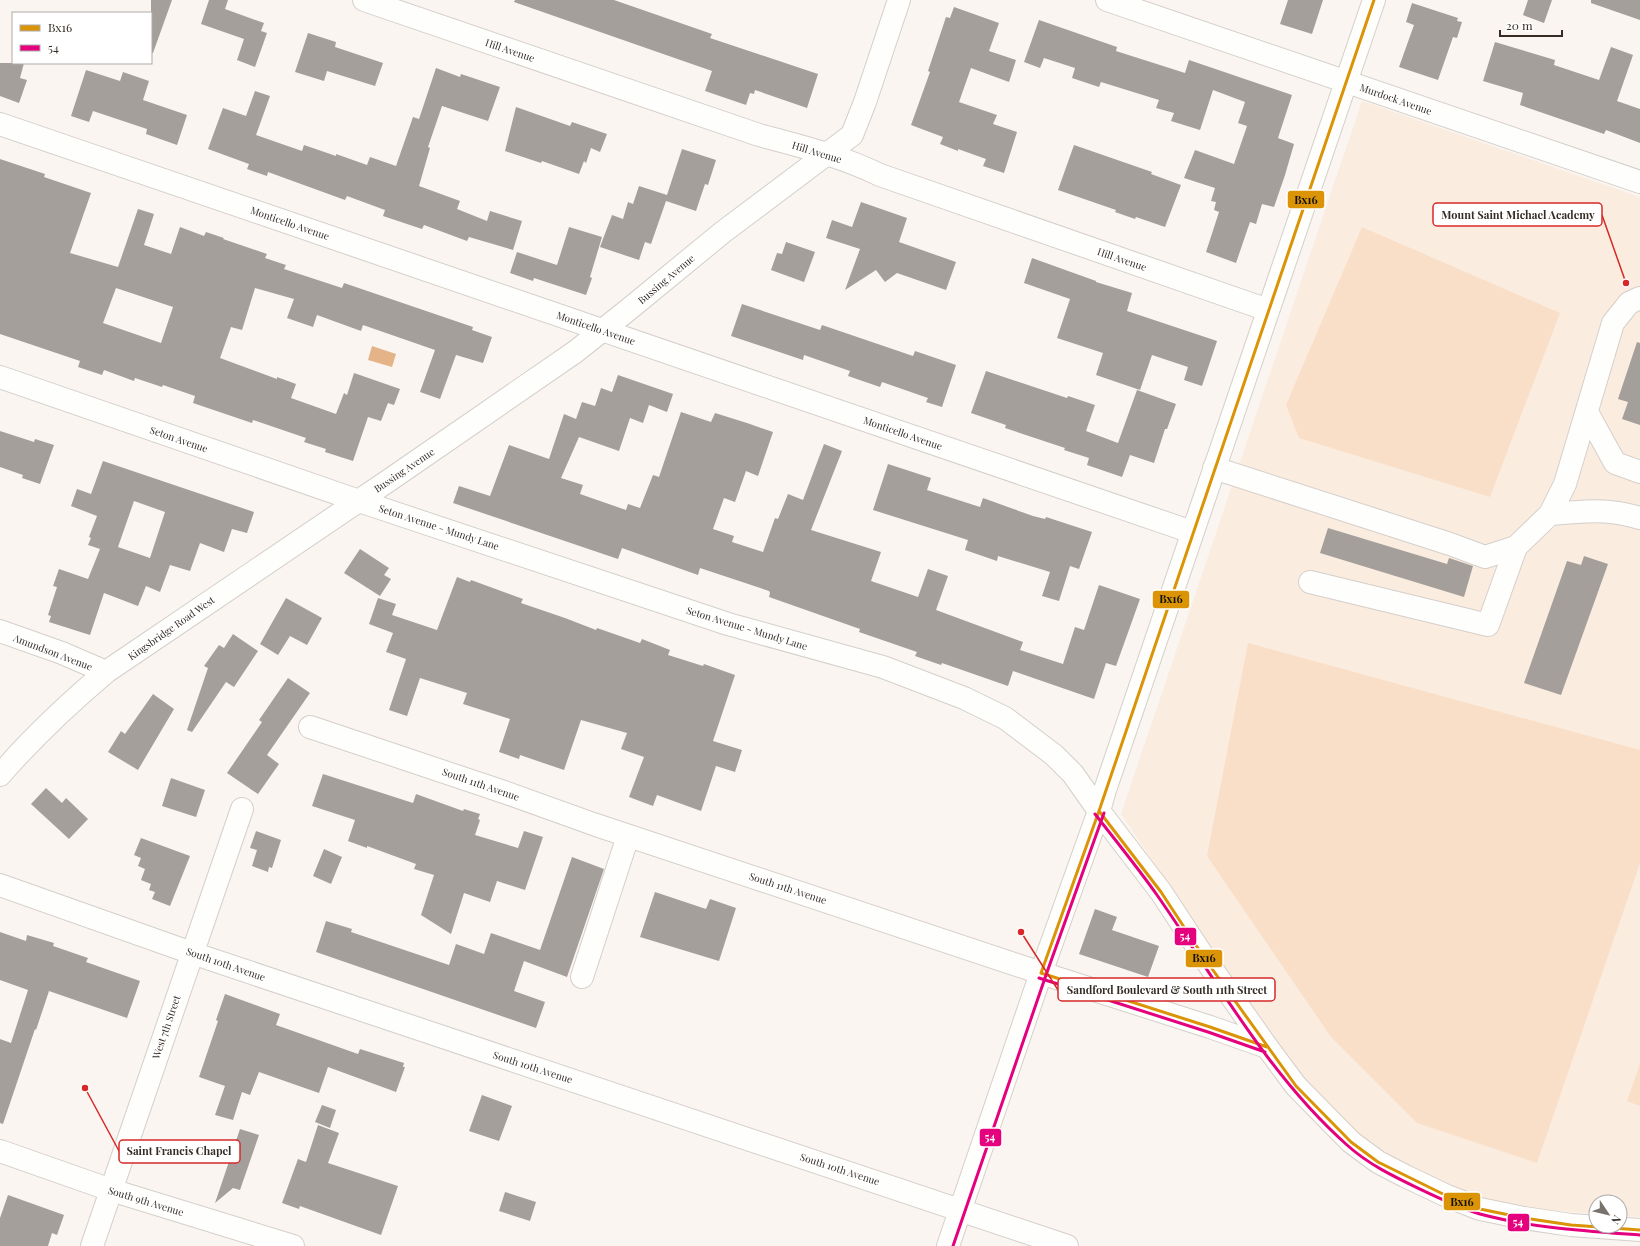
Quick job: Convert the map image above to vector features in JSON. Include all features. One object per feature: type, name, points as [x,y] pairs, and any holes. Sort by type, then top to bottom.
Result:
[{"type":"street","name":"Hill Avenue","points":[[364,0],[759,135],[860,165],[880,175],[1268,310]]},
{"type":"street","name":"Bussing Avenue","points":[[359,501],[575,352],[722,232],[852,135],[865,102],[899,0]]},
{"type":"street","name":"Murdock Avenue","points":[[1108,0],[1640,182]]},
{"type":"street","points":[[948,1246],[1041,973],[1099,812],[1105,790],[1192,532],[1374,0]]},
{"type":"street","name":"Monticello Avenue","points":[[0,124],[1192,532]]},
{"type":"street","points":[[1310,582],[1488,625],[1516,547],[1550,514],[1566,484],[1613,323],[1629,302],[1640,298]]},
{"type":"street","name":"Seton Avenue","points":[[0,377],[359,501]]},
{"type":"street","points":[[1587,412],[1615,463],[1640,472]]},
{"type":"street","points":[[1214,468],[1443,541],[1485,557],[1516,547]]},
{"type":"street","name":"Kingsbridge Road West","points":[[0,775],[66,705],[106,672],[359,501]]},
{"type":"street","name":"Seton Avenue - Mundy Lane","points":[[359,501],[728,624],[883,667],[964,698],[1005,718],[1054,755],[1073,774],[1099,812],[1161,892],[1205,959],[1296,1086],[1351,1142],[1378,1162],[1447,1196],[1480,1209],[1524,1218],[1571,1225],[1640,1230]]},
{"type":"street","points":[[1550,514],[1597,510],[1626,514],[1640,518]]},
{"type":"street","name":"Amundson Avenue","points":[[0,632],[62,654],[106,672]]},
{"type":"street","name":"South 11th Avenue","points":[[310,727],[504,792],[628,836],[1267,1047]]},
{"type":"street","name":"West 7th Street","points":[[92,1246],[242,809]]},
{"type":"street","points":[[582,977],[628,836]]},
{"type":"street","name":"South 10th Avenue","points":[[0,885],[192,953],[1067,1246]]},
{"type":"street","name":"South 9th Avenue","points":[[0,1151],[111,1190],[294,1246]]},
{"type":"shaded area","points":[[1362,101],[1640,197],[1640,1217],[1628,1216],[1628,1194],[1588,1194],[1588,1213],[1500,1206],[1421,1180],[1367,1143],[1296,1072],[1121,814]]},
{"type":"shaded area","points":[[1362,227],[1560,313],[1490,497],[1299,438],[1286,405]]},
{"type":"shaded area","points":[[372,346],[396,354],[392,367],[368,360]]},
{"type":"shaded area","points":[[1248,643],[1640,750],[1640,863],[1537,1163],[1417,1123],[1331,1037],[1207,856]]},
{"type":"shaded area","points":[[1640,1064],[1640,1106],[1627,1101]]},
{"type":"building","points":[[151,0],[172,0],[153,53],[152,12]]},
{"type":"building","points":[[209,0],[228,0],[225,9],[264,23],[261,31],[267,33],[255,67],[237,60],[244,39],[201,24]]},
{"type":"building","points":[[515,0],[614,0],[712,34],[710,38],[818,74],[807,108],[755,90],[754,94],[750,93],[746,105],[705,91],[712,71],[514,2]]},
{"type":"building","points":[[1288,0],[1323,0],[1312,34],[1280,24]]},
{"type":"building","points":[[1528,0],[1552,0],[1544,23],[1523,15]]},
{"type":"building","points":[[1591,0],[1640,0],[1640,20],[1591,3]]},
{"type":"building","points":[[1412,3],[1458,18],[1457,21],[1462,22],[1457,38],[1453,37],[1438,80],[1399,67],[1414,25],[1406,22]]},
{"type":"building","points":[[954,7],[999,23],[989,51],[1016,60],[1009,82],[971,68],[959,102],[997,115],[993,124],[1017,132],[1004,173],[983,166],[986,159],[940,144],[943,137],[911,125],[930,72],[928,71],[946,17],[950,18]]},
{"type":"building","points":[[1039,20],[1117,47],[1116,51],[1185,73],[1189,60],[1292,95],[1278,138],[1294,144],[1285,175],[1274,207],[1262,204],[1256,224],[1250,222],[1236,263],[1206,252],[1219,212],[1214,210],[1216,202],[1211,201],[1215,188],[1184,178],[1195,150],[1234,164],[1247,126],[1238,123],[1245,102],[1213,90],[1200,130],[1171,121],[1174,113],[1156,108],[1159,100],[1101,82],[1099,87],[1072,78],[1075,68],[1044,58],[1040,68],[1024,62]]},
{"type":"building","points":[[308,33],[336,42],[335,47],[383,63],[375,86],[327,71],[324,81],[295,72]]},
{"type":"building","points":[[1495,42],[1555,60],[1554,65],[1599,80],[1611,47],[1633,55],[1617,101],[1640,109],[1640,143],[1606,130],[1604,134],[1520,105],[1523,93],[1483,81]]},
{"type":"building","points":[[0,63],[24,64],[20,78],[27,80],[19,103],[0,96]]},
{"type":"building","points":[[436,68],[460,77],[461,74],[500,87],[488,121],[442,106],[428,147],[430,148],[419,186],[460,201],[457,209],[487,221],[490,211],[522,221],[513,250],[469,237],[467,241],[424,225],[422,229],[383,216],[385,210],[347,196],[345,200],[268,172],[267,176],[247,169],[249,164],[208,149],[223,108],[246,116],[255,91],[270,96],[256,135],[302,151],[304,145],[367,165],[370,157],[396,166],[413,117],[419,119]]},
{"type":"building","points":[[86,70],[120,81],[123,72],[149,81],[143,100],[187,115],[177,145],[146,134],[147,129],[93,111],[89,122],[71,116]]},
{"type":"building","points":[[516,107],[570,126],[572,122],[607,134],[600,152],[591,148],[586,163],[584,161],[579,174],[542,161],[541,163],[505,151]]},
{"type":"building","points":[[1074,145],[1152,172],[1151,174],[1181,185],[1165,227],[1136,217],[1135,219],[1115,212],[1116,210],[1058,190]]},
{"type":"building","points":[[682,149],[716,160],[708,185],[705,184],[696,211],[666,201],[651,244],[645,242],[639,260],[600,247],[612,215],[623,219],[628,202],[633,204],[639,186],[667,195]]},
{"type":"building","points":[[0,159],[45,174],[44,177],[91,193],[70,253],[118,267],[138,209],[154,214],[144,245],[171,254],[180,227],[204,236],[206,232],[267,254],[265,258],[286,265],[284,269],[342,288],[344,283],[473,327],[472,330],[492,337],[483,363],[456,355],[440,399],[420,392],[435,350],[363,325],[361,331],[317,315],[313,327],[287,318],[294,299],[255,288],[242,330],[231,327],[220,358],[277,379],[277,377],[296,384],[291,398],[336,414],[344,393],[347,395],[354,373],[400,389],[394,405],[388,403],[381,421],[368,417],[353,461],[325,452],[326,449],[304,442],[306,438],[253,420],[252,423],[193,403],[195,396],[163,385],[162,387],[135,378],[134,381],[104,370],[102,375],[78,367],[80,361],[0,334]],"holes":[[[116,288],[173,307],[161,343],[103,323]]]},
{"type":"building","points":[[861,202],[907,218],[899,242],[956,262],[946,290],[897,273],[885,282],[876,270],[845,290],[860,249],[826,238],[832,220],[852,227]]},
{"type":"building","points":[[569,227],[602,237],[590,277],[592,278],[586,295],[534,278],[533,281],[510,273],[517,252],[557,265]]},
{"type":"building","points":[[786,242],[815,252],[804,282],[771,270],[777,253],[782,254]]},
{"type":"building","points":[[1032,258],[1096,282],[1132,293],[1127,311],[1217,341],[1202,386],[1184,380],[1188,367],[1152,355],[1140,390],[1096,375],[1103,353],[1057,338],[1070,299],[1024,283]]},
{"type":"building","points":[[742,304],[820,330],[822,325],[913,356],[915,351],[956,365],[942,407],[926,402],[928,398],[882,382],[880,387],[848,376],[850,371],[804,355],[803,360],[731,336]]},
{"type":"building","points":[[1637,342],[1640,343],[1640,425],[1622,419],[1628,402],[1618,399]]},
{"type":"building","points":[[986,371],[1067,398],[1068,396],[1095,405],[1086,431],[1118,443],[1137,390],[1176,404],[1167,429],[1165,429],[1154,463],[1130,455],[1122,477],[1087,465],[1089,458],[1064,450],[1065,448],[1005,428],[1006,425],[971,413]]},
{"type":"building","points":[[618,375],[673,394],[667,412],[649,405],[643,423],[630,418],[619,451],[579,437],[561,478],[583,485],[580,494],[626,510],[628,504],[640,508],[653,475],[659,477],[681,412],[711,422],[715,413],[747,423],[773,432],[758,476],[746,471],[735,502],[724,498],[713,529],[734,536],[732,542],[763,552],[775,518],[778,519],[788,494],[803,500],[824,444],[842,451],[811,530],[881,552],[871,581],[918,597],[928,569],[948,576],[936,610],[1023,642],[1020,650],[1063,664],[1075,627],[1084,630],[1099,585],[1140,599],[1116,666],[1106,663],[1094,699],[1013,671],[1008,686],[942,663],[941,665],[915,656],[917,652],[859,632],[860,629],[769,597],[769,591],[700,568],[698,575],[622,548],[618,559],[453,503],[459,486],[490,496],[509,445],[549,459],[564,414],[576,419],[582,402],[595,406],[601,388],[612,392]]},
{"type":"building","points":[[0,431],[34,442],[35,439],[54,445],[40,484],[22,478],[23,475],[0,467]]},
{"type":"building","points":[[103,461],[254,512],[247,533],[232,529],[224,552],[200,543],[190,571],[170,565],[160,592],[146,586],[138,606],[104,593],[90,635],[49,622],[51,616],[48,615],[57,587],[53,586],[59,569],[88,579],[100,549],[88,545],[91,538],[89,537],[97,516],[71,506],[77,489],[91,494]],"holes":[[[134,501],[165,512],[150,558],[118,547]]]},
{"type":"building","points":[[888,464],[931,478],[927,490],[980,507],[983,498],[1033,516],[1045,519],[1046,517],[1092,532],[1079,569],[1070,566],[1059,601],[1042,596],[1050,572],[998,556],[997,561],[965,550],[968,540],[873,510]]},
{"type":"building","points":[[1328,528],[1447,564],[1449,558],[1473,566],[1464,597],[1320,553]]},
{"type":"building","points":[[360,549],[389,568],[384,575],[391,579],[380,596],[344,573]]},
{"type":"building","points":[[1584,556],[1608,564],[1561,695],[1524,683],[1567,561],[1581,565]]},
{"type":"building","points":[[457,577],[470,582],[471,580],[523,599],[521,603],[596,630],[597,628],[640,643],[642,639],[670,650],[668,655],[703,666],[704,664],[735,675],[713,741],[742,750],[735,772],[716,766],[701,811],[657,795],[653,806],[629,797],[644,757],[621,749],[627,733],[581,720],[564,770],[520,755],[519,759],[499,752],[510,719],[463,704],[467,693],[420,678],[407,716],[389,710],[406,659],[386,652],[393,633],[369,624],[378,598],[396,604],[392,615],[437,630]]},
{"type":"building","points":[[286,598],[322,618],[307,645],[290,636],[278,655],[260,644]]},
{"type":"building","points":[[233,634],[258,651],[234,687],[226,682],[192,732],[187,730],[208,668],[204,666],[219,645],[224,648]]},
{"type":"building","points":[[288,678],[310,693],[267,755],[279,764],[258,794],[227,773],[262,722],[259,720]]},
{"type":"building","points":[[153,694],[174,709],[138,770],[108,752],[121,731],[125,734]]},
{"type":"building","points":[[323,774],[413,803],[416,794],[463,811],[464,809],[480,814],[478,819],[480,820],[475,835],[518,848],[524,831],[543,837],[525,890],[497,881],[490,902],[464,893],[451,934],[421,915],[434,875],[414,869],[416,864],[367,846],[367,848],[348,841],[355,820],[312,806]]},
{"type":"building","points":[[171,778],[205,790],[196,817],[162,806]]},
{"type":"building","points":[[46,788],[62,803],[66,798],[88,819],[69,839],[31,804]]},
{"type":"building","points":[[256,831],[281,840],[272,868],[269,867],[268,872],[252,866],[257,850],[250,848]]},
{"type":"building","points":[[141,838],[190,856],[170,906],[152,899],[155,892],[149,890],[151,884],[141,880],[145,869],[138,866],[141,858],[134,855]]},
{"type":"building","points":[[324,849],[342,857],[331,884],[313,876]]},
{"type":"building","points":[[572,857],[604,869],[567,977],[524,961],[514,991],[545,1002],[536,1028],[316,952],[326,921],[352,929],[351,932],[449,965],[456,944],[484,954],[491,933],[540,950]]},
{"type":"building","points":[[655,892],[706,909],[710,899],[736,908],[719,961],[640,937]]},
{"type":"building","points":[[1095,909],[1117,917],[1112,930],[1159,946],[1148,977],[1079,954]]},
{"type":"building","points":[[0,932],[26,941],[27,935],[54,943],[53,946],[88,958],[86,962],[140,981],[127,1018],[49,991],[3,1124],[0,1123],[0,1039],[11,1043],[28,990],[0,980]]},
{"type":"building","points":[[225,994],[280,1014],[276,1025],[358,1054],[360,1049],[404,1063],[403,1067],[405,1067],[396,1092],[328,1067],[319,1093],[259,1072],[250,1095],[242,1092],[233,1120],[215,1115],[225,1086],[199,1077],[218,1021],[216,1020]]},
{"type":"building","points":[[482,1095],[512,1106],[499,1141],[469,1131]]},
{"type":"building","points":[[322,1105],[336,1110],[330,1128],[315,1122]]},
{"type":"building","points":[[318,1125],[339,1133],[328,1163],[398,1186],[381,1235],[300,1206],[299,1209],[282,1203],[298,1159],[306,1162]]},
{"type":"building","points":[[240,1129],[259,1135],[240,1190],[233,1188],[215,1203]]},
{"type":"building","points":[[505,1192],[536,1202],[530,1221],[499,1211]]},
{"type":"building","points":[[8,1195],[64,1215],[57,1235],[52,1233],[48,1246],[0,1246],[0,1218]]},
{"type":"transit line","name":"Bx16","points":[[1267,1047],[1210,1027],[1041,973],[1099,811],[1374,0]]},
{"type":"transit line","name":"Bx16","points":[[1099,811],[1161,892],[1205,959],[1296,1086],[1351,1142],[1378,1162],[1447,1196],[1480,1209],[1524,1218],[1571,1225],[1640,1230]]},
{"type":"transit line","name":"54","points":[[953,1246],[1046,975],[1104,813]]},
{"type":"transit line","name":"54","points":[[1095,814],[1157,895],[1268,1058],[1319,1118],[1356,1153],[1385,1172],[1466,1210],[1500,1219],[1539,1226],[1640,1235]]},
{"type":"transit line","name":"54","points":[[1039,978],[1208,1032],[1265,1052]]},
{"type":"place","name":"Mount Saint Michael Academy","points":[[1626,283]]},
{"type":"place","name":"Sandford Boulevard & South 11th Street","points":[[1021,932]]},
{"type":"place","name":"Saint Francis Chapel","points":[[85,1088]]}]
